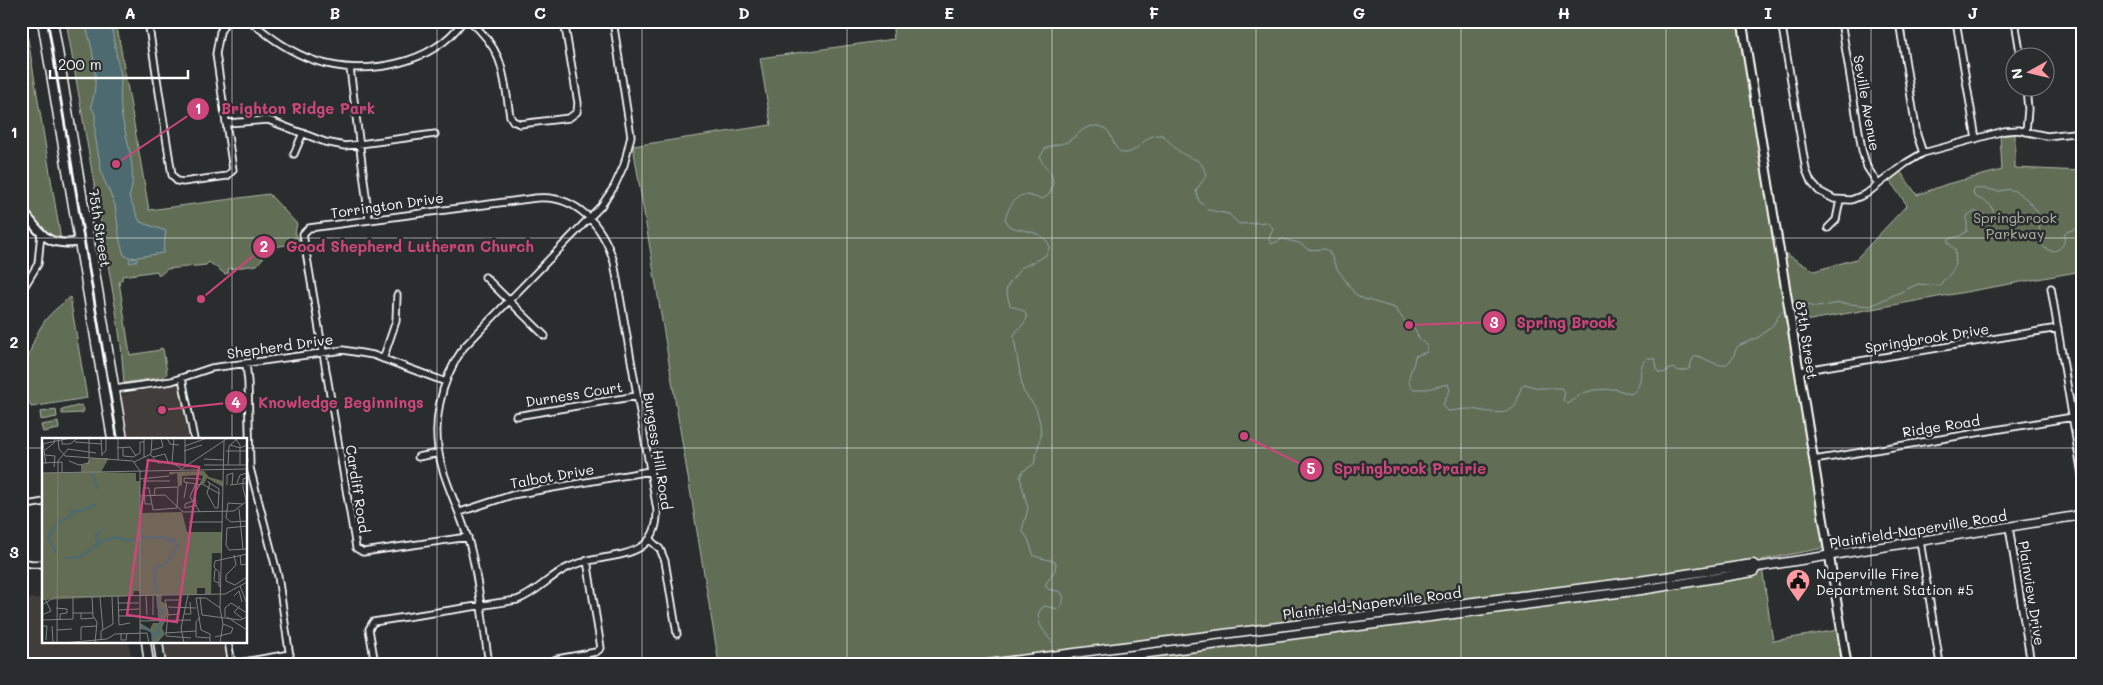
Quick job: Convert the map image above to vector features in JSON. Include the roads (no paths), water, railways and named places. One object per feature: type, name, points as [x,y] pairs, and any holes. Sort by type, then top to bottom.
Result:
[{"type":"main road","name":"75th Street","points":[[42,21],[112,438]]},
{"type":"main road","name":"75th Street","points":[[54,21],[123,438]]},
{"type":"main road","points":[[101,376],[111,388],[115,389]]},
{"type":"main road","name":"Plainfield-Naperville Road","points":[[988,664],[1631,582],[1752,564],[1757,567],[2082,514]]},
{"type":"main road","name":"Plainfield-Naperville Road","points":[[1063,664],[1641,590],[1753,572],[1757,567]]},
{"type":"main road","points":[[146,642],[150,664]]},
{"type":"main road","points":[[158,642],[161,664]]},
{"type":"street","points":[[148,21],[172,175],[176,180],[183,182],[224,177],[230,174],[233,166],[216,54],[220,32],[226,21]]},
{"type":"street","points":[[250,21],[285,46],[305,57],[326,64],[350,68],[388,65],[418,56],[444,41],[463,21]]},
{"type":"street","points":[[470,21],[489,39],[496,52],[501,63],[510,116],[513,121],[520,124],[569,118],[577,112],[578,103],[564,21]]},
{"type":"street","points":[[489,664],[468,537],[446,478],[439,453],[438,416],[446,382],[464,347],[590,218],[607,197],[619,177],[631,141],[631,130],[613,21]]},
{"type":"street","name":"87th Street","points":[[1742,21],[1847,664]]},
{"type":"street","points":[[1781,21],[1808,176],[1819,191],[1840,200],[1857,198],[1906,163],[1923,154],[1976,139],[2004,132],[2026,132],[2047,136],[2082,132]]},
{"type":"street","name":"Seville Avenue","points":[[1841,21],[1864,160],[1878,184]]},
{"type":"street","points":[[1899,21],[1916,135],[1923,154]]},
{"type":"street","points":[[1956,21],[1976,139]]},
{"type":"street","points":[[2015,21],[2019,48]]},
{"type":"street","points":[[2080,21],[2082,34]]},
{"type":"street","points":[[350,68],[369,220]]},
{"type":"street","points":[[2026,132],[2027,98]]},
{"type":"street","points":[[227,123],[268,120],[338,145],[435,134]]},
{"type":"street","points":[[294,154],[303,133]]},
{"type":"street","name":"Torrington Drive","points":[[323,352],[303,234],[309,228],[540,197],[565,201],[579,208],[590,218]]},
{"type":"street","points":[[1828,228],[1836,220],[1840,200]]},
{"type":"street","points":[[21,209],[41,233],[56,243],[78,242]]},
{"type":"street","name":"Burgess Hill Road","points":[[590,218],[604,237],[614,262],[657,518],[650,540]]},
{"type":"street","points":[[21,292],[36,270],[39,260],[41,233]]},
{"type":"street","points":[[485,277],[545,336]]},
{"type":"street","points":[[2051,288],[2082,474]]},
{"type":"street","points":[[383,359],[396,321],[397,295]]},
{"type":"street","name":"Springbrook Drive","points":[[1800,372],[2058,328]]},
{"type":"street","name":"Shepherd Drive","points":[[115,389],[182,378],[211,368],[323,352],[351,351],[383,359],[446,382]]},
{"type":"street","name":"Cardiff Road","points":[[323,352],[354,542],[358,550],[366,551],[468,537]]},
{"type":"street","points":[[246,363],[250,468],[278,576],[291,664]]},
{"type":"street","points":[[182,378],[194,438]]},
{"type":"street","name":"Durness Court","points":[[516,416],[637,396]]},
{"type":"street","name":"Ridge Road","points":[[1814,460],[2073,417]]},
{"type":"street","points":[[418,456],[439,453]]},
{"type":"street","name":"Talbot Drive","points":[[460,512],[512,495],[650,471]]},
{"type":"street","points":[[21,506],[42,502]]},
{"type":"street","points":[[21,526],[21,542]]},
{"type":"street","name":"Plainview Drive","points":[[2009,527],[2031,664]]},
{"type":"street","points":[[375,664],[369,629],[371,622],[523,598],[560,571],[587,560],[632,552],[650,540],[660,549],[665,561],[677,634]]},
{"type":"street","points":[[1920,541],[1940,664]]},
{"type":"street","points":[[545,664],[563,657],[596,652],[601,648],[587,560]]},
{"type":"street","points":[[21,562],[42,564]]},
{"type":"street","points":[[228,642],[232,664],[290,654]]},
{"type":"water","points":[[84,21],[110,21],[121,76],[120,98],[132,171],[129,197],[140,222],[166,231],[163,253],[137,257],[137,261],[130,263],[129,260],[136,258],[124,255],[120,242],[115,205],[102,175],[95,135],[95,114],[91,106],[95,85],[94,64]]},
{"type":"waterway","points":[[1052,642],[1040,624],[1038,615],[1044,606],[1058,609],[1063,603],[1061,592],[1048,589],[1045,585],[1055,570],[1056,563],[1034,556],[1028,539],[1022,530],[1028,509],[1020,477],[1023,471],[1034,464],[1041,435],[1036,408],[1023,391],[1014,338],[1014,335],[1027,317],[1024,311],[1010,305],[1006,291],[1008,285],[1021,268],[1045,256],[1050,247],[1043,237],[1009,226],[1005,219],[1010,207],[1018,197],[1027,195],[1042,199],[1051,191],[1053,183],[1051,175],[1040,157],[1045,149],[1071,140],[1088,127],[1097,126],[1108,130],[1117,148],[1120,152],[1125,153],[1134,150],[1151,137],[1162,135],[1180,152],[1202,165],[1206,176],[1196,190],[1199,201],[1208,210],[1229,214],[1239,224],[1267,222],[1273,228],[1269,239],[1271,244],[1283,239],[1299,243],[1309,250],[1325,249],[1329,251],[1336,267],[1355,294],[1364,299],[1395,308],[1406,323],[1415,329],[1419,339],[1427,345],[1427,352],[1415,356],[1409,382],[1413,389],[1427,389],[1448,384],[1450,390],[1443,405],[1448,411],[1468,409],[1505,412],[1515,406],[1524,384],[1538,388],[1561,388],[1565,392],[1563,400],[1567,404],[1583,393],[1594,390],[1615,389],[1631,394],[1639,385],[1642,366],[1647,358],[1655,359],[1658,372],[1663,373],[1672,368],[1680,371],[1689,369],[1693,358],[1696,356],[1718,365],[1726,364],[1738,346],[1759,337],[1773,325],[1780,313],[1785,310]]},
{"type":"waterway","points":[[1791,308],[1805,305],[1817,307],[1839,303],[1870,306],[1918,284],[1940,286],[1952,272],[1955,262],[1955,250],[1948,242],[1948,239],[1960,236],[1967,231],[1967,216],[1972,212],[1993,216],[1990,205],[1974,196],[1973,190],[1976,189],[2016,191],[2025,198],[2037,211],[2040,222],[2038,234],[2040,243],[2048,250],[2055,251],[2059,249],[2063,244],[2066,232],[2082,227]]},
{"type":"place","name":"Brighton Ridge Park","points":[[116,164]]},
{"type":"place","name":"Good Shepherd Lutheran Church","points":[[201,299]]},
{"type":"place","name":"Spring Brook","points":[[1409,325]]},
{"type":"place","name":"Knowledge Beginnings","points":[[162,410]]},
{"type":"place","name":"Springbrook Prairie","points":[[1244,436]]},
{"type":"place","name":"Naperville Fire Department Station #5","points":[[1798,602]]},
{"type":"park label","name":"Springbrook Parkway","points":[[2015,226]]}]
